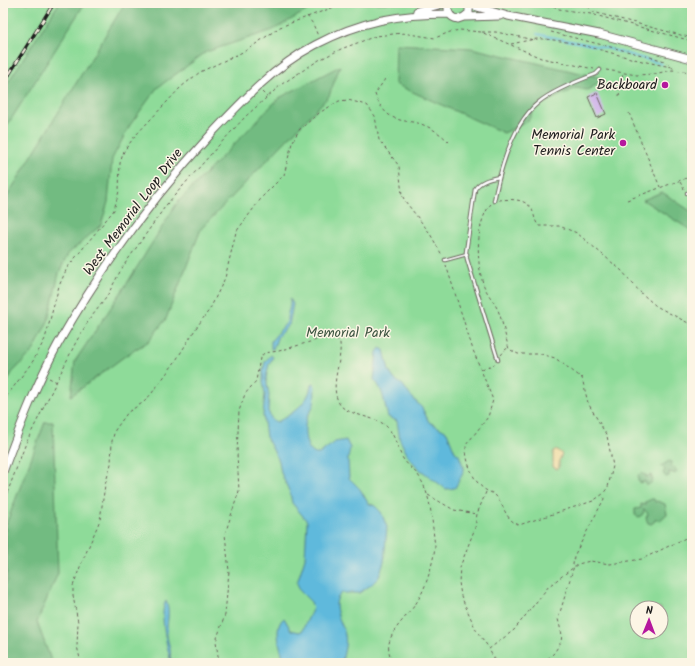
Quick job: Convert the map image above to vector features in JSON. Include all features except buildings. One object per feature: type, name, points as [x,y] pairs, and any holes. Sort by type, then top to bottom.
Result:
[{"type":"street","points":[[447,3],[449,14]]},
{"type":"street","name":"West Memorial Loop Drive","points":[[3,472],[43,376],[58,346],[89,293],[154,201],[203,143],[257,88],[287,62],[319,43],[363,24],[402,16],[447,3]]},
{"type":"street","points":[[464,17],[469,13],[469,4],[508,16],[599,34],[692,58]]},
{"type":"street","name":"West Memorial Loop Drive","points":[[402,16],[449,14],[455,18],[464,17]]},
{"type":"street","points":[[464,17],[508,16]]},
{"type":"lane","points":[[494,201],[499,177],[515,134],[527,114],[539,102],[596,74],[600,70]]},
{"type":"lane","points":[[498,360],[466,254],[475,189],[478,185],[488,179],[499,177]]},
{"type":"lane","points":[[686,193],[692,193]]},
{"type":"lane","points":[[445,260],[466,254]]},
{"type":"path","points":[[3,401],[33,361],[45,340],[58,292],[67,268],[114,210],[119,191],[120,163],[124,151],[135,136],[194,76],[206,68],[247,50],[280,27],[345,3]]},
{"type":"path","points":[[548,3],[559,9],[591,14],[692,41]]},
{"type":"path","points":[[583,3],[593,12],[692,38]]},
{"type":"path","points":[[307,16],[313,24],[319,43]]},
{"type":"path","points":[[3,504],[26,443],[89,320],[106,298],[122,268],[166,204],[219,145],[282,84],[319,60],[341,49],[376,36],[402,33],[435,38],[460,30],[496,32],[535,40]]},
{"type":"path","points":[[481,32],[540,58],[576,66],[647,75],[672,70],[692,72]]},
{"type":"path","points":[[551,32],[662,60],[673,67]]},
{"type":"path","points":[[511,44],[544,39],[599,50],[651,64],[673,67]]},
{"type":"path","points":[[618,96],[623,72]]},
{"type":"path","points":[[386,78],[375,94],[378,103],[386,112],[397,119],[420,124],[431,129],[449,142]]},
{"type":"path","points":[[257,88],[268,97]]},
{"type":"path","points":[[81,663],[78,646],[78,622],[73,596],[73,586],[100,520],[105,486],[111,464],[112,440],[115,430],[128,412],[144,402],[152,393],[175,362],[196,328],[210,309],[225,278],[236,232],[263,196],[284,175],[292,143],[299,130],[319,113],[339,101],[353,101],[367,105],[375,116],[379,140],[399,166],[402,195],[429,232],[445,260],[473,350],[493,400],[488,417],[470,438],[465,451],[476,481],[486,491],[496,496],[508,517],[519,525],[589,503],[603,494]]},
{"type":"path","points":[[629,113],[660,187]]},
{"type":"path","points":[[627,200],[660,187],[663,188],[692,176]]},
{"type":"path","points":[[680,181],[686,193]]},
{"type":"path","points":[[543,663],[554,653],[562,642],[558,617],[574,566],[574,556],[604,498],[603,494],[612,477],[612,463],[607,436],[588,403],[583,380],[577,373],[555,358],[546,355],[518,354],[511,351],[498,311],[485,287],[479,258],[479,240],[487,208],[494,201],[516,199],[522,201],[530,208],[540,226],[559,226],[576,233],[622,271],[639,291],[656,306],[692,325]]},
{"type":"path","points":[[219,663],[216,641],[224,615],[229,571],[226,534],[238,496],[237,453],[239,411],[246,394],[256,381],[260,358],[264,353],[279,351],[327,337],[336,338],[340,347],[335,388],[336,398],[340,406],[347,411],[371,417],[389,429],[405,462],[421,479],[428,495],[435,546],[434,554],[419,599],[393,632],[388,651],[394,663]]},
{"type":"path","points":[[43,376],[58,382]]},
{"type":"path","points":[[486,491],[477,514],[475,528],[460,567],[459,582],[461,596],[480,638],[489,649],[493,657],[500,663]]},
{"type":"path","points":[[428,495],[454,510],[477,514]]},
{"type":"path","points":[[489,649],[514,630],[549,586],[574,566],[584,562],[594,561],[610,564],[642,559],[692,536]]},
{"type":"green space","name":"Memorial Park","points":[[3,3],[692,3],[692,663],[3,663]]},
{"type":"green space","points":[[59,3],[85,3],[3,132],[3,90]]},
{"type":"green space","points":[[125,3],[320,3],[273,30],[206,52],[157,88],[130,125],[112,159],[108,202],[101,225],[68,254],[59,273],[48,321],[34,350],[12,373],[3,390],[3,203]]},
{"type":"green space","points":[[396,44],[471,48],[602,78],[593,87],[587,90],[576,88],[535,107],[528,121],[504,133],[395,84]]},
{"type":"green space","points":[[340,66],[329,96],[201,229],[166,319],[149,341],[125,356],[71,396],[75,361],[124,288],[177,203],[279,98]]},
{"type":"green space","points":[[662,192],[692,212],[692,231],[643,200]]},
{"type":"green space","points":[[45,422],[53,422],[58,573],[37,622],[52,663],[3,663],[3,586],[7,581],[5,527]]},
{"type":"green space","points":[[669,461],[671,462],[671,466],[675,468],[677,472],[674,474],[673,472],[671,473],[669,471],[669,476],[666,477],[663,473],[665,470],[661,466]]},
{"type":"green space","points":[[641,473],[646,475],[646,477],[651,475],[653,481],[646,485],[645,481],[641,483],[638,481],[638,476]]},
{"type":"green space","points":[[654,499],[655,502],[657,501],[665,504],[667,514],[659,521],[656,518],[651,524],[648,523],[646,518],[648,514],[644,509],[643,514],[639,517],[635,515],[635,509],[641,508],[641,504],[645,505],[645,502]]},
{"type":"sand","points":[[557,450],[562,454],[559,461],[559,467],[557,469],[553,467],[553,452]]},
{"type":"water","points":[[290,299],[293,304],[289,325],[278,336],[273,349],[271,349],[271,341],[287,322]]},
{"type":"water","points":[[380,348],[384,350],[389,371],[394,379],[403,385],[422,408],[429,422],[447,432],[455,452],[459,455],[463,466],[463,473],[455,488],[446,489],[418,468],[408,456],[400,440],[397,421],[388,417],[382,392],[374,380],[377,352]]},
{"type":"water","points":[[271,355],[273,357],[269,364],[266,378],[269,395],[268,411],[272,420],[277,422],[299,407],[304,402],[310,390],[311,384],[314,383],[314,404],[307,417],[305,425],[305,436],[308,447],[315,454],[319,454],[335,442],[346,440],[350,448],[348,459],[349,478],[360,489],[368,503],[375,506],[381,512],[387,527],[384,562],[379,577],[371,585],[359,593],[342,593],[338,597],[336,603],[336,608],[344,630],[345,638],[342,663],[285,663],[278,639],[280,622],[284,618],[291,630],[299,632],[302,631],[313,608],[311,602],[300,591],[297,583],[305,558],[307,521],[292,503],[290,493],[281,473],[279,461],[266,437],[263,415],[265,394],[263,370],[265,362]]},
{"type":"water","points":[[166,601],[168,609],[167,636],[170,658],[176,663],[171,663],[164,631],[163,614]]},
{"type":"waterway","points":[[537,34],[606,48],[662,64]]},
{"type":"railway","points":[[3,84],[54,3]]},
{"type":"place","name":"Backboard","points":[[665,85]]},
{"type":"place","name":"Memorial Park Tennis Center","points":[[623,143]]}]
